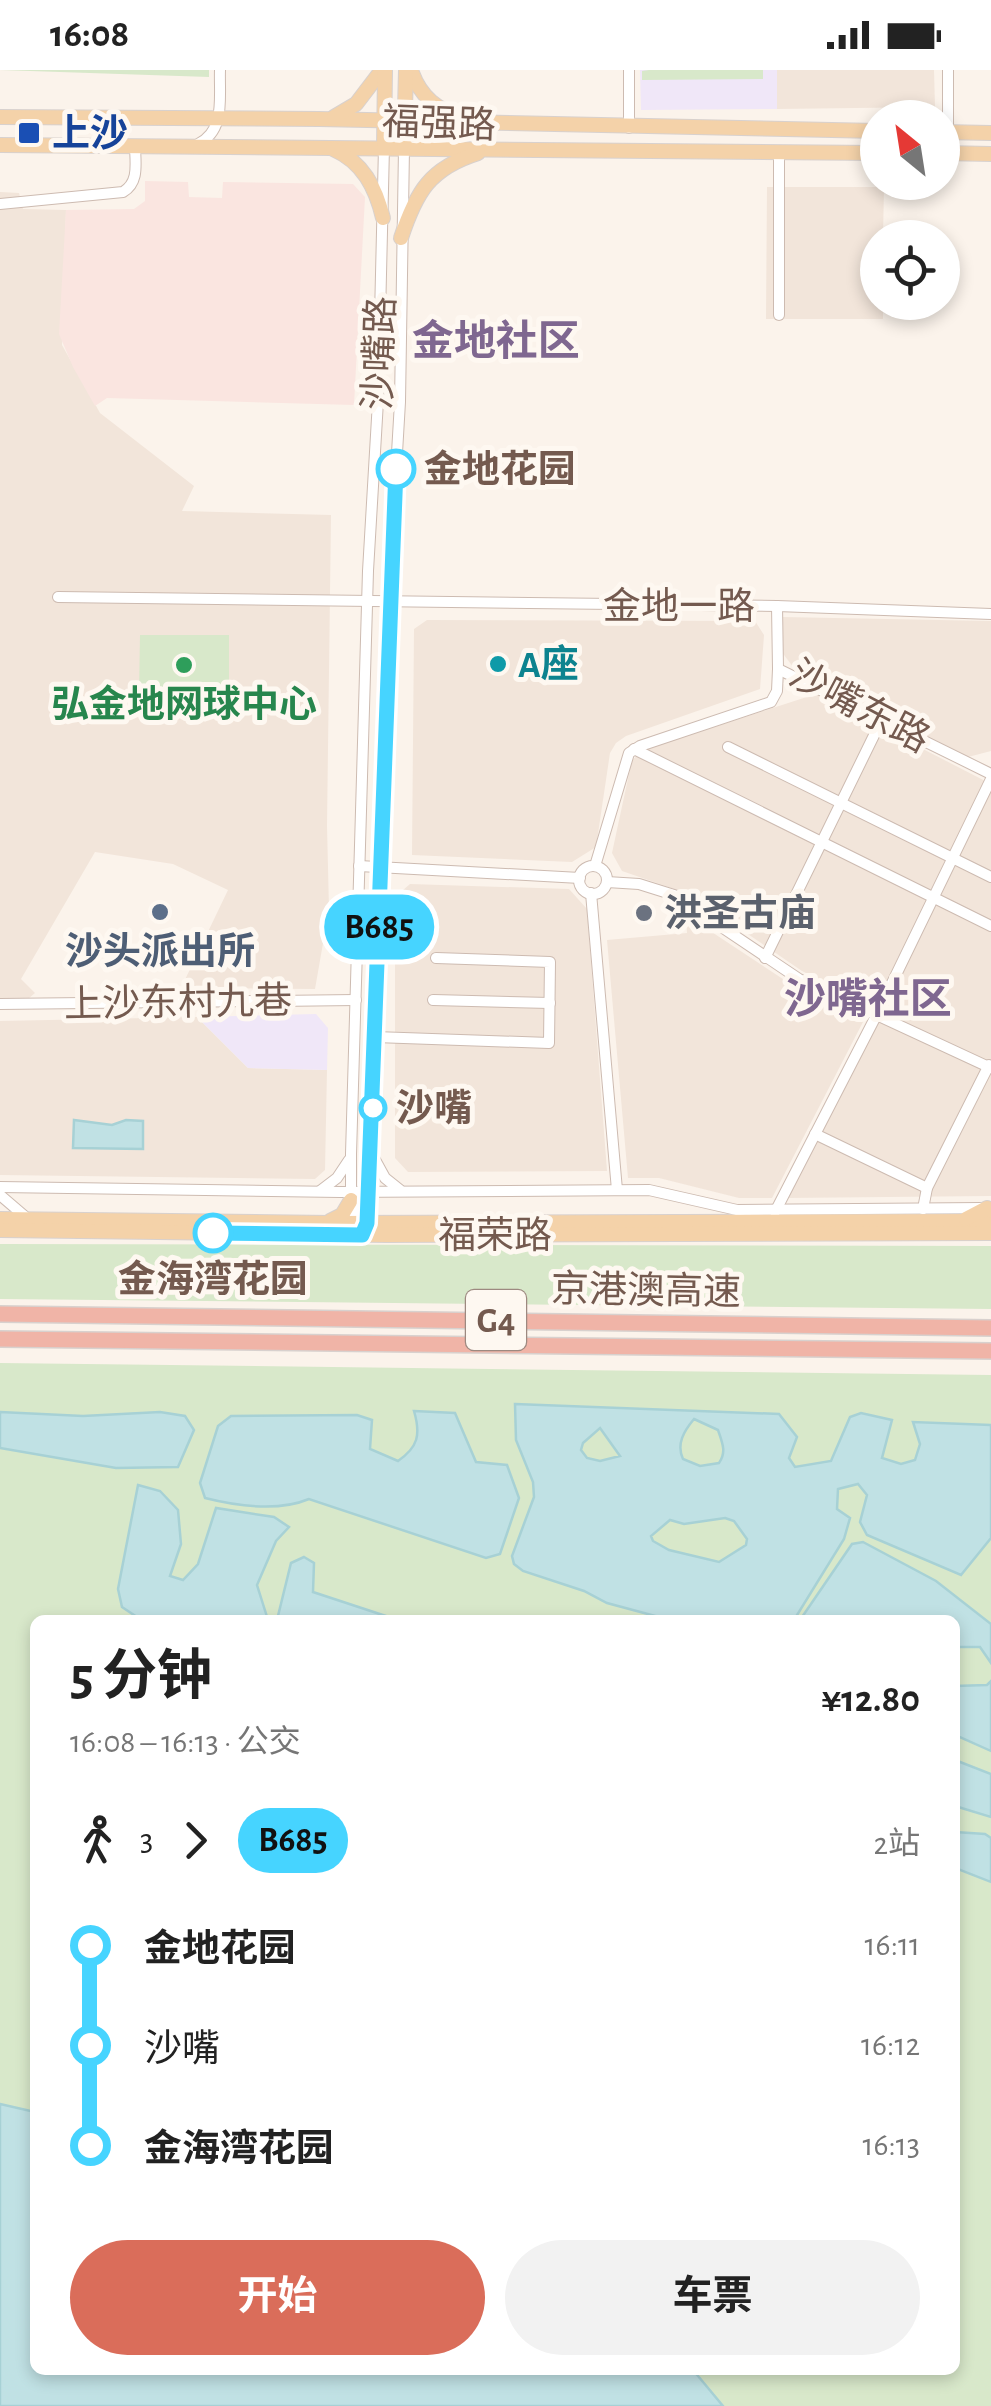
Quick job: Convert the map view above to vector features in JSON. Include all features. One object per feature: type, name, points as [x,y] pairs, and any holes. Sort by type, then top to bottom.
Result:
[{"type":"highway","name":"京港澳高速","points":[[0,1314],[991,1328]]},
{"type":"highway","name":"京港澳高速","points":[[0,1338],[991,1351]]},
{"type":"main road","points":[[320,119],[338,116],[352,108],[384,70]]},
{"type":"main road","name":"沙嘴路","points":[[384,70],[384,147]]},
{"type":"main road","points":[[408,70],[438,108],[494,125]]},
{"type":"main road","name":"沙嘴路","points":[[404,148],[408,70]]},
{"type":"main road","name":"福强路","points":[[0,117],[320,119],[860,132]]},
{"type":"main road","points":[[960,132],[991,133]]},
{"type":"main road","name":"福强路","points":[[0,145],[860,153]]},
{"type":"main road","points":[[328,147],[350,159],[368,178],[378,195],[383,218]]},
{"type":"main road","points":[[401,238],[419,193],[430,179],[462,158],[498,149]]},
{"type":"main road","points":[[960,154],[991,154]]},
{"type":"main road","points":[[324,1223],[342,1215],[351,1196]]},
{"type":"main road","name":"福荣路","points":[[0,1219],[324,1223],[361,1229],[773,1216],[961,1221],[990,1212]]},
{"type":"main road","name":"福荣路","points":[[0,1230],[991,1233]]},
{"type":"street","points":[[196,145],[214,133],[219,119],[220,70]]},
{"type":"street","points":[[629,70],[629,128]]},
{"type":"street","points":[[947,100],[948,70]]},
{"type":"street","points":[[0,204],[123,192],[134,183],[135,145]]},
{"type":"street","name":"沙嘴路","points":[[361,1229],[351,1196],[351,1154],[384,147]]},
{"type":"street","name":"沙嘴路","points":[[361,1229],[370,1192],[372,1148],[389,604],[400,402],[404,148]]},
{"type":"street","points":[[778,315],[779,152]]},
{"type":"street","name":"金地一路","points":[[58,597],[777,606],[991,614]]},
{"type":"street","name":"沙嘴东路","points":[[777,606],[778,670],[989,775]]},
{"type":"street","points":[[595,866],[626,760],[634,749],[771,702],[778,670]]},
{"type":"street","points":[[766,958],[881,721]]},
{"type":"street","points":[[728,747],[991,877]]},
{"type":"street","points":[[634,749],[991,926]]},
{"type":"street","points":[[773,1216],[934,897],[989,775],[991,759]]},
{"type":"street","points":[[360,866],[580,878]]},
{"type":"street","points":[[595,866],[606,874],[607,882],[600,892],[591,893],[581,886],[580,878],[587,868],[595,866]]},
{"type":"street","points":[[607,882],[639,884],[674,895],[799,979],[990,1065],[928,1188],[923,1208]]},
{"type":"street","points":[[591,893],[617,1190]]},
{"type":"street","points":[[375,1037],[549,1042],[550,962],[436,958]]},
{"type":"street","name":"上沙东村九巷","points":[[0,1004],[356,1000]]},
{"type":"street","points":[[433,1000],[550,1003]]},
{"type":"street","points":[[815,1134],[928,1188]]},
{"type":"street","points":[[372,1148],[386,1179],[406,1192]]},
{"type":"street","points":[[316,1192],[337,1178],[351,1154]]},
{"type":"street","points":[[0,1191],[316,1192],[351,1196],[370,1192],[658,1190],[773,1216],[923,1208],[990,1212]]},
{"type":"street","points":[[0,1191],[28,1219]]},
{"type":"shaded area","points":[[640,70],[777,70],[777,109],[641,110]]},
{"type":"shaded area","points":[[777,70],[934,70],[935,100],[860,100],[860,108],[777,109]]},
{"type":"shaded area","points":[[145,181],[188,182],[189,197],[222,198],[223,182],[353,184],[365,197],[354,405],[107,398],[95,406],[59,334],[66,210],[134,209],[145,201]]},
{"type":"shaded area","points":[[767,187],[860,187],[860,200],[884,200],[883,220],[860,220],[860,319],[766,319]]},
{"type":"shaded area","name":"金地花园","points":[[0,192],[19,193],[23,209],[66,210],[62,345],[100,413],[194,486],[182,511],[331,515],[329,909],[315,989],[181,988],[228,890],[173,864],[95,852],[21,979],[35,993],[28,999],[0,999]]},
{"type":"shaded area","points":[[782,617],[991,621],[991,751],[968,757],[797,672],[781,651]]},
{"type":"shaded area","points":[[427,620],[755,621],[764,635],[760,689],[626,736],[616,743],[610,753],[596,847],[572,862],[412,855],[414,629]]},
{"type":"shaded area","points":[[816,694],[991,784],[991,1196],[786,1198],[882,1011],[802,971],[689,894],[622,871],[612,853],[632,760],[646,749]]},
{"type":"shaded area","points":[[410,884],[569,889],[587,909],[607,1171],[408,1172],[395,1158],[395,897]]},
{"type":"shaded area","points":[[686,915],[795,987],[864,1020],[772,1198],[739,1198],[659,1178],[628,1178],[607,940],[687,933]]},
{"type":"shaded area","points":[[316,1014],[328,1028],[327,1070],[248,1068],[197,1017]]},
{"type":"shaded area","name":"金海湾花园","points":[[197,1017],[248,1068],[327,1070],[325,1170],[315,1179],[0,1175],[0,1021]]},
{"type":"green space","points":[[0,70],[209,70],[209,77]]},
{"type":"green space","points":[[649,70],[763,70],[763,79],[642,80],[642,71]]},
{"type":"green space","name":"弘金地网球中心","points":[[140,635],[229,635],[229,694],[139,694]]},
{"type":"green space","points":[[0,1244],[991,1246],[991,1309],[0,1299]]},
{"type":"green space","points":[[0,1363],[991,1375],[991,2406],[0,2406]]},
{"type":"water","points":[[74,1120],[112,1125],[126,1120],[143,1121],[143,1149],[73,1148]]},
{"type":"water","points":[[515,1404],[779,1414],[797,1437],[789,1458],[795,1467],[831,1461],[850,1417],[861,1413],[892,1420],[882,1458],[901,1464],[915,1460],[920,1444],[913,1422],[991,1425],[991,1538],[961,1575],[867,1535],[860,1522],[867,1495],[858,1484],[838,1489],[837,1509],[850,1518],[844,1539],[797,1615],[651,1615],[607,1603],[584,1591],[523,1571],[514,1564],[512,1556],[534,1497],[533,1482],[516,1440]],"holes":[[[694,1419],[718,1430],[723,1451],[719,1463],[700,1466],[683,1459],[682,1438]],[[600,1428],[620,1456],[600,1461],[587,1458],[581,1450],[583,1443]],[[725,1518],[734,1521],[747,1539],[746,1545],[719,1562],[669,1550],[651,1536],[670,1520],[684,1524]]]},
{"type":"water","points":[[414,1411],[455,1413],[476,1462],[507,1465],[519,1498],[500,1554],[486,1558],[309,1499],[271,1507],[205,1498],[200,1483],[218,1426],[231,1416],[357,1415],[372,1420],[370,1449],[398,1461],[416,1440]]},
{"type":"water","points":[[0,1412],[83,1416],[160,1412],[185,1416],[194,1430],[178,1467],[116,1468],[0,1448]]},
{"type":"water","points":[[138,1485],[160,1491],[178,1510],[181,1544],[170,1576],[183,1580],[198,1564],[216,1508],[274,1517],[289,1527],[276,1541],[257,1585],[266,1615],[134,1615],[122,1607],[118,1589]]},
{"type":"water","points":[[863,1542],[936,1581],[991,1624],[991,1663],[980,1647],[960,1647],[960,1615],[803,1615],[852,1544]]},
{"type":"water","points":[[304,1557],[314,1563],[313,1592],[383,1615],[278,1615],[291,1563]]},
{"type":"water","points":[[991,1681],[991,1751],[960,1737],[960,1686],[987,1685]]},
{"type":"water","points":[[960,1762],[991,1774],[991,1817],[960,1808]]},
{"type":"water","points":[[960,1832],[991,1838],[991,1882],[960,1870]]},
{"type":"water","points":[[0,2104],[30,2111],[30,2375],[697,2375],[723,2406],[0,2406]]},
{"type":"bus line","name":"B685","points":[[213,1233],[362,1235],[367,1223],[396,469]]},
{"type":"place","name":"上沙","points":[[29,133]]},
{"type":"place","name":"金地花园","points":[[396,469]]},
{"type":"place","name":"A座","points":[[498,664]]},
{"type":"place","name":"弘金地网球中心","points":[[184,665]]},
{"type":"place","name":"沙头派出所","points":[[160,912]]},
{"type":"place","name":"洪圣古庙","points":[[644,913]]},
{"type":"place","name":"沙嘴","points":[[373,1108]]},
{"type":"place","name":"金海湾花园","points":[[213,1233]]},
{"type":"district","name":"金地社区","points":[[496,340]]},
{"type":"district","name":"沙嘴社区","points":[[868,998]]}]
